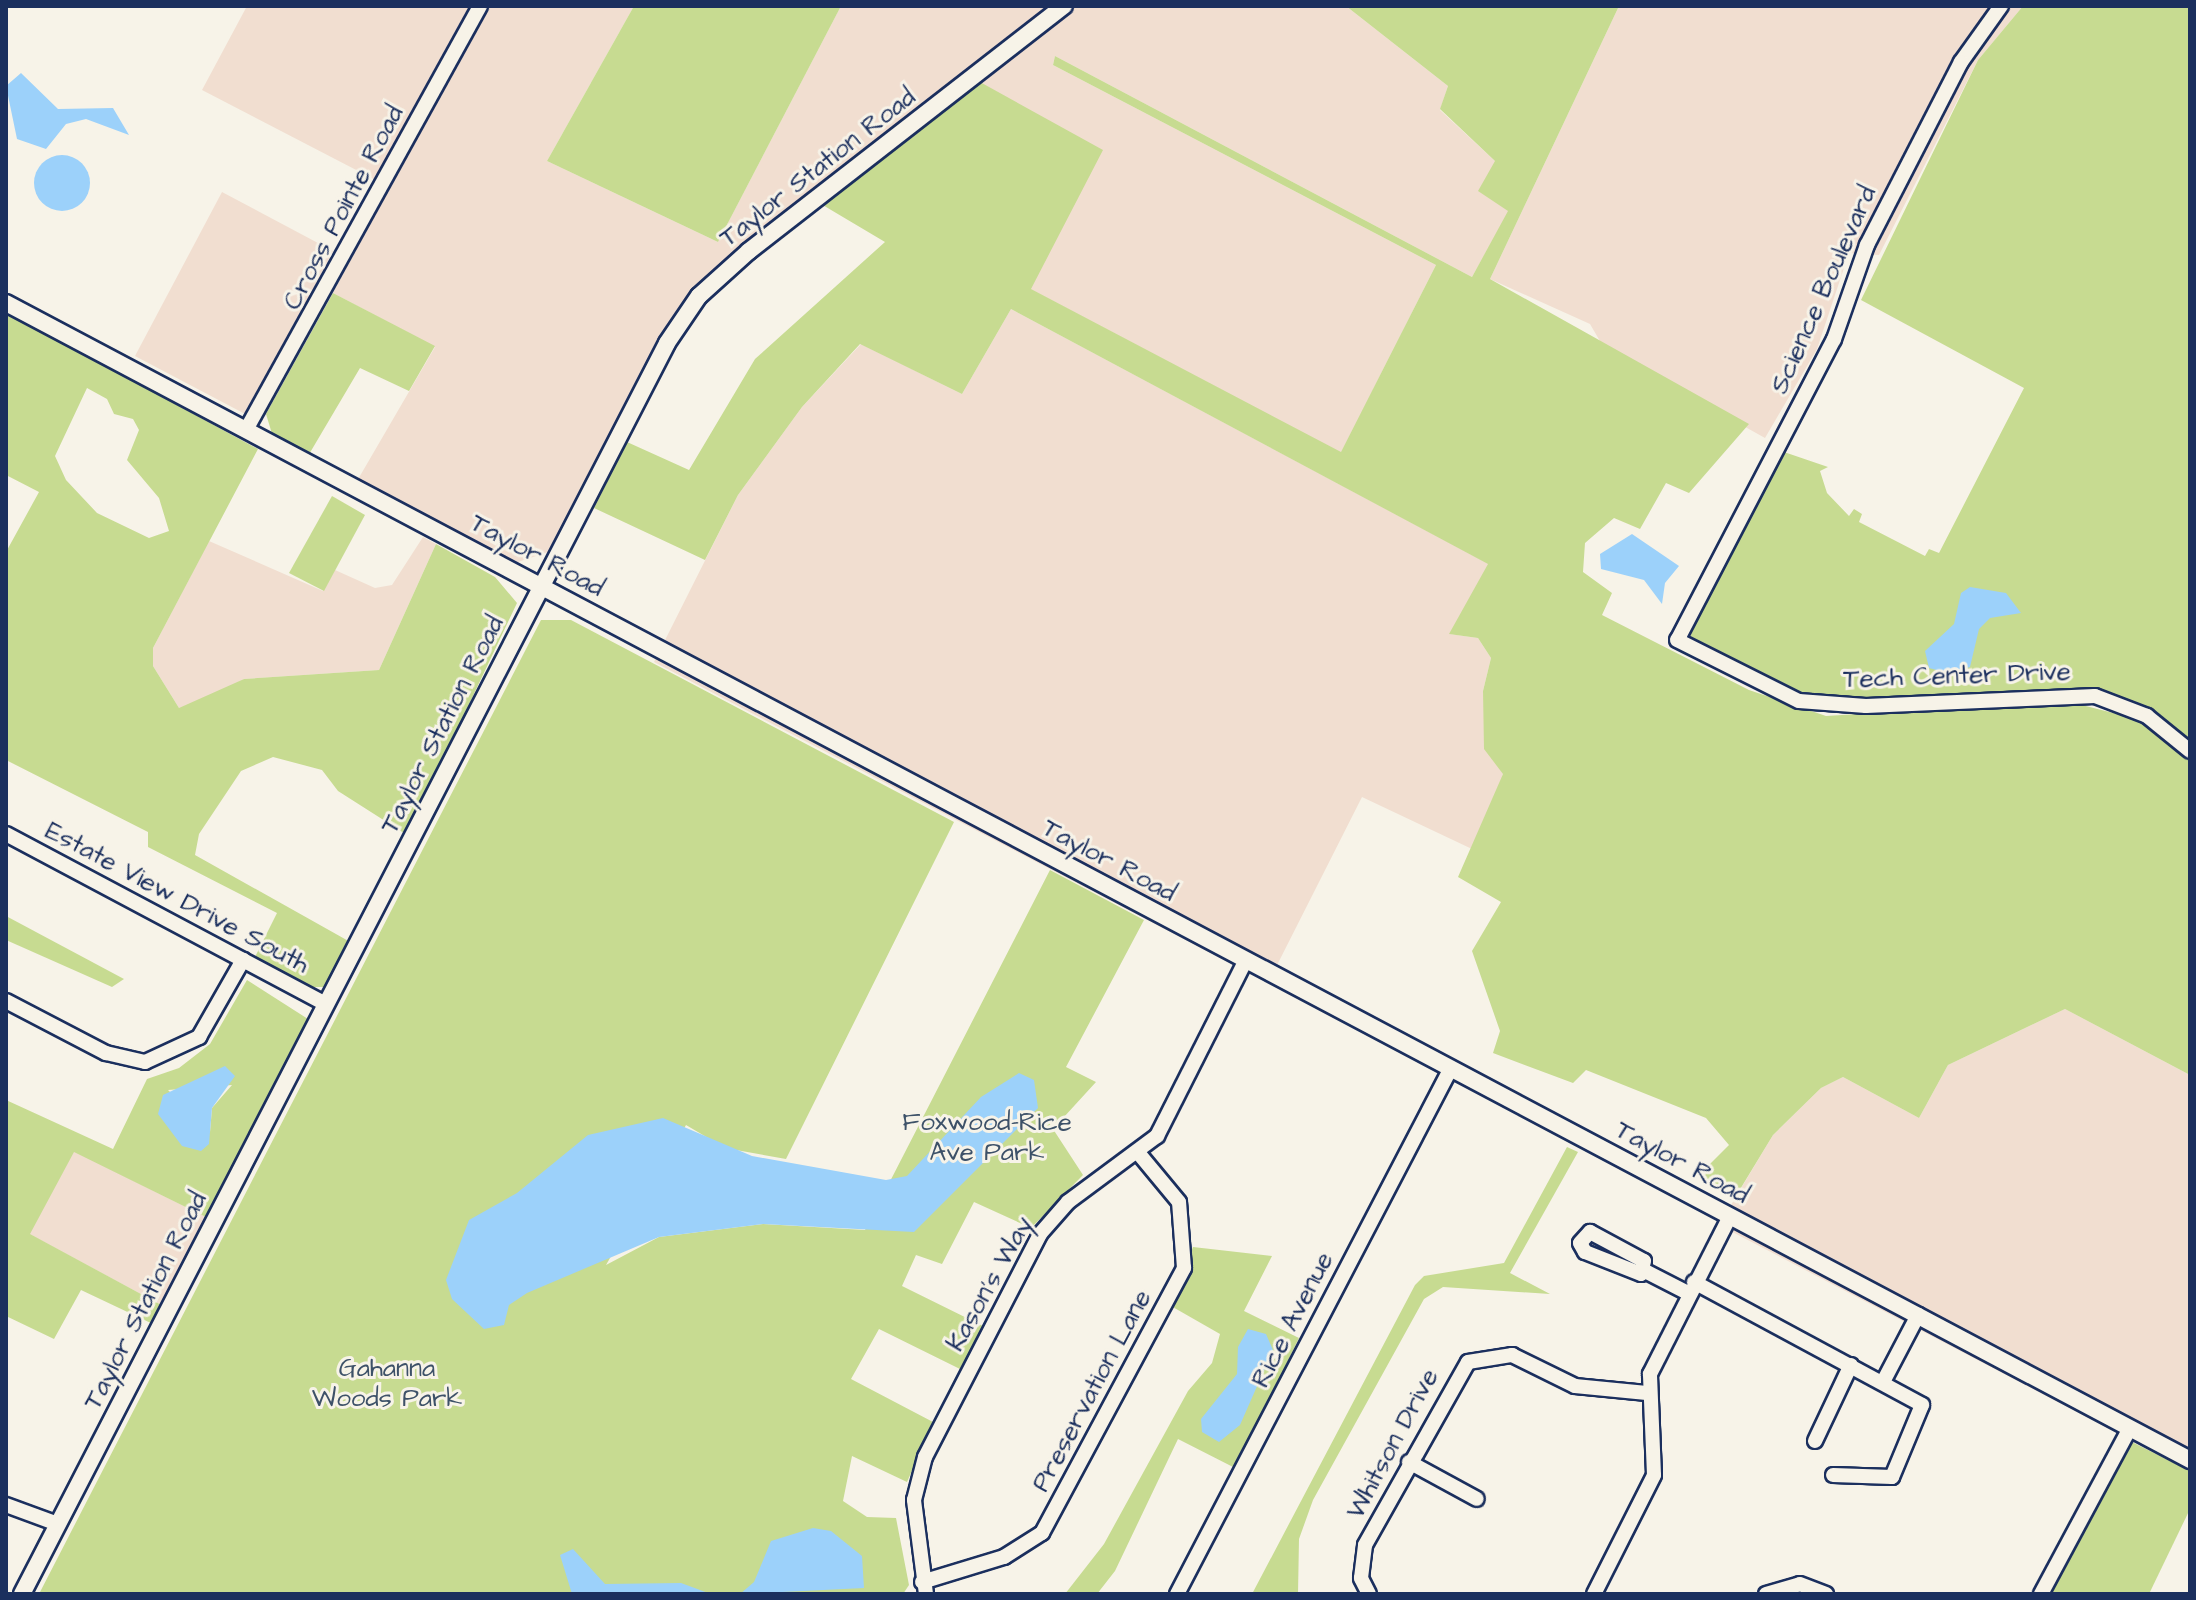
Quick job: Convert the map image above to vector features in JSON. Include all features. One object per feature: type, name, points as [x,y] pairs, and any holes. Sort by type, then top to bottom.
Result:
[{"type":"main road","name":"Taylor Station Road","points":[[22,1594],[541,586],[699,296],[1064,6]]},
{"type":"main road","name":"Taylor Road","points":[[6,303],[2190,1460]]},
{"type":"street","name":"Cross Pointe Road","points":[[246,430],[480,6]]},
{"type":"street","name":"Science Boulevard","points":[[1677,640],[1834,339],[1867,245],[1961,62],[2001,6]]},
{"type":"street","name":"Tech Center Drive","points":[[1677,640],[1799,701],[1866,706],[2095,696],[2147,716],[2190,751]]},
{"type":"street","name":"Estate View Drive South","points":[[6,834],[326,1004]]},
{"type":"street","points":[[6,1001],[106,1053],[145,1062],[199,1037],[243,960]]},
{"type":"street","name":"Kason's Way","points":[[924,1588],[914,1500],[919,1471],[966,1375],[1040,1234],[1087,1187],[1140,1155],[1171,1115],[1246,960]]},
{"type":"street","name":"Rice Avenue","points":[[1177,1594],[1451,1068]]},
{"type":"street","name":"Preservation Lane","points":[[924,1588],[1004,1557],[1042,1533],[1184,1268],[1179,1202],[1140,1155]]},
{"type":"street","points":[[1594,1594],[1654,1475],[1647,1393],[1691,1288],[1730,1216]]},
{"type":"street","points":[[1643,1270],[1691,1288],[1851,1365],[1883,1382],[1924,1411],[1892,1477],[1833,1475]]},
{"type":"street","points":[[1883,1382],[1918,1315]]},
{"type":"street","name":"Whitson Drive","points":[[1369,1594],[1361,1578],[1365,1545],[1451,1381],[1468,1362],[1492,1354],[1512,1355],[1575,1386],[1647,1393]]},
{"type":"street","points":[[1815,1441],[1851,1365]]},
{"type":"street","points":[[2041,1594],[2130,1428]]},
{"type":"street","points":[[1409,1462],[1477,1499]]},
{"type":"street","points":[[6,1505],[58,1524]]},
{"type":"street","points":[[1766,1594],[1800,1584],[1826,1594]]},
{"type":"shaded area","points":[[247,6],[634,6],[547,161],[718,242],[841,6],[1346,6],[1448,86],[1440,110],[1495,161],[1509,211],[1472,277],[1055,56],[1053,65],[1436,265],[1341,453],[1030,289],[1002,100],[968,75],[727,262],[548,552],[515,563],[357,481],[435,347],[333,293],[389,187],[202,90]]},
{"type":"shaded area","points":[[1619,6],[2023,6],[1978,60],[1879,255],[1849,253],[1817,349],[1765,438],[1604,348],[1590,324],[1490,279]]},
{"type":"shaded area","points":[[222,192],[333,251],[247,415],[135,356]]},
{"type":"shaded area","points":[[1011,309],[1489,564],[1450,634],[1478,638],[1491,658],[1483,691],[1503,774],[1491,816],[1472,849],[1362,797],[1268,983],[654,662],[738,495],[802,407],[861,344],[962,394]]},
{"type":"shaded area","points":[[423,537],[436,544],[379,670],[244,679],[190,709],[179,708],[153,666],[153,648],[209,541],[323,591],[335,570],[375,588],[392,585]]},
{"type":"shaded area","points":[[2065,1009],[2190,1075],[2190,1471],[1719,1225],[1773,1135],[1821,1088],[1843,1077],[1919,1118],[1948,1065]]},
{"type":"shaded area","points":[[74,1151],[210,1219],[165,1307],[29,1234]]},
{"type":"green space","points":[[634,6],[841,6],[718,242],[547,161]]},
{"type":"green space","points":[[1346,6],[1619,6],[1490,279],[1749,424],[1689,493],[1666,483],[1640,529],[1614,518],[1585,543],[1583,572],[1612,593],[1602,615],[1749,690],[1826,716],[2066,701],[2137,719],[2190,748],[2190,1075],[2065,1009],[1948,1065],[1919,1118],[1843,1077],[1821,1088],[1773,1135],[1736,1196],[1698,1176],[1729,1145],[1706,1118],[1586,1070],[1573,1083],[1493,1053],[1500,1031],[1472,951],[1501,902],[1458,877],[1503,774],[1484,749],[1483,691],[1491,658],[1478,638],[1449,634],[1488,564],[1011,309],[962,394],[860,344],[802,407],[738,495],[705,560],[594,508],[627,442],[689,470],[755,359],[885,242],[821,204],[980,82],[1103,150],[1031,289],[1341,452],[1436,265],[1053,65],[1055,56],[1472,277],[1508,211],[1478,191],[1495,161],[1440,109],[1448,86]]},
{"type":"green space","points":[[2023,6],[2190,6],[2190,743],[2140,705],[2087,688],[1844,700],[1806,695],[1693,641],[1688,630],[1784,452],[1828,467],[1820,471],[1827,493],[1849,516],[1854,509],[1862,514],[1859,522],[1925,556],[1929,549],[1939,553],[2024,388],[1861,300],[1978,60]]},
{"type":"green space","points":[[333,293],[435,346],[409,391],[360,368],[308,456],[273,437],[266,414]]},
{"type":"green space","points":[[6,312],[258,449],[153,648],[153,666],[179,708],[244,679],[379,670],[436,544],[495,577],[517,603],[407,835],[338,791],[322,770],[273,757],[241,771],[199,834],[195,855],[352,943],[326,987],[306,987],[254,959],[277,913],[148,847],[148,832],[6,760],[6,552],[39,492],[6,475]],"holes":[[[87,388],[107,399],[114,414],[133,419],[139,430],[127,460],[159,498],[169,531],[149,538],[97,513],[66,480],[55,456]]]},
{"type":"green space","points":[[332,496],[365,515],[324,591],[289,573]]},
{"type":"green space","name":"Gahanna Woods Park","points":[[541,620],[571,620],[954,822],[786,1159],[725,1148],[686,1125],[606,1265],[659,1237],[763,1224],[865,1230],[1050,870],[1144,920],[1066,1067],[1096,1082],[1053,1129],[1083,1175],[1031,1228],[974,1202],[942,1264],[916,1255],[902,1286],[985,1327],[962,1370],[879,1329],[851,1379],[933,1422],[907,1482],[852,1456],[843,1501],[867,1517],[896,1518],[909,1585],[903,1594],[39,1594]]},
{"type":"green space","points":[[6,916],[124,979],[112,987],[6,940]]},
{"type":"green space","points":[[247,980],[308,1019],[210,1219],[74,1152],[30,1234],[165,1307],[155,1325],[81,1290],[54,1339],[6,1316],[6,1100],[113,1149],[147,1079],[179,1068],[210,1044]],"holes":[[[232,1085],[212,1108],[210,1132],[168,1090]]]},
{"type":"green space","points":[[1567,1147],[1578,1152],[1510,1273],[1550,1294],[1443,1287],[1424,1299],[1313,1500],[1299,1539],[1298,1594],[1252,1594],[1415,1285],[1424,1276],[1504,1263]]},
{"type":"green space","points":[[1193,1247],[1272,1256],[1244,1311],[1299,1338],[1235,1468],[1178,1439],[1115,1571],[1097,1594],[1065,1594],[1104,1544],[1188,1391],[1212,1363],[1220,1334],[1171,1306]]},
{"type":"green space","points":[[2132,1442],[2190,1471],[2190,1509],[2149,1594],[2050,1594]]},
{"type":"water","points":[[21,73],[58,109],[113,108],[129,135],[86,119],[66,124],[46,149],[17,139],[6,86]]},
{"type":"water","points":[[62,155],[82,163],[90,183],[82,203],[62,211],[42,203],[34,183],[42,163]]},
{"type":"water","points":[[1632,534],[1679,566],[1665,583],[1662,604],[1644,580],[1601,569],[1600,554]]},
{"type":"water","points":[[1970,587],[2006,593],[2021,613],[1990,618],[1979,629],[1970,667],[1951,674],[1929,668],[1925,651],[1954,624],[1961,593]]},
{"type":"water","points":[[225,1066],[235,1076],[212,1108],[209,1144],[201,1151],[182,1146],[158,1114],[163,1095]]},
{"type":"water","points":[[1019,1073],[1034,1080],[1038,1108],[914,1232],[763,1224],[659,1237],[527,1293],[509,1305],[504,1325],[484,1329],[452,1299],[446,1280],[469,1220],[517,1193],[588,1135],[663,1118],[752,1156],[886,1180],[907,1176],[981,1097]]},
{"type":"water","points":[[1248,1329],[1266,1334],[1273,1350],[1240,1425],[1219,1442],[1202,1432],[1201,1419],[1237,1374],[1238,1347]]},
{"type":"water","points":[[813,1528],[831,1531],[862,1556],[864,1588],[740,1594],[754,1582],[771,1541]]},
{"type":"water","points":[[573,1549],[605,1584],[681,1583],[711,1594],[572,1594],[560,1555]]},
{"type":"park label","name":"Foxwood-Rice Ave Park","points":[[987,1138]]}]
